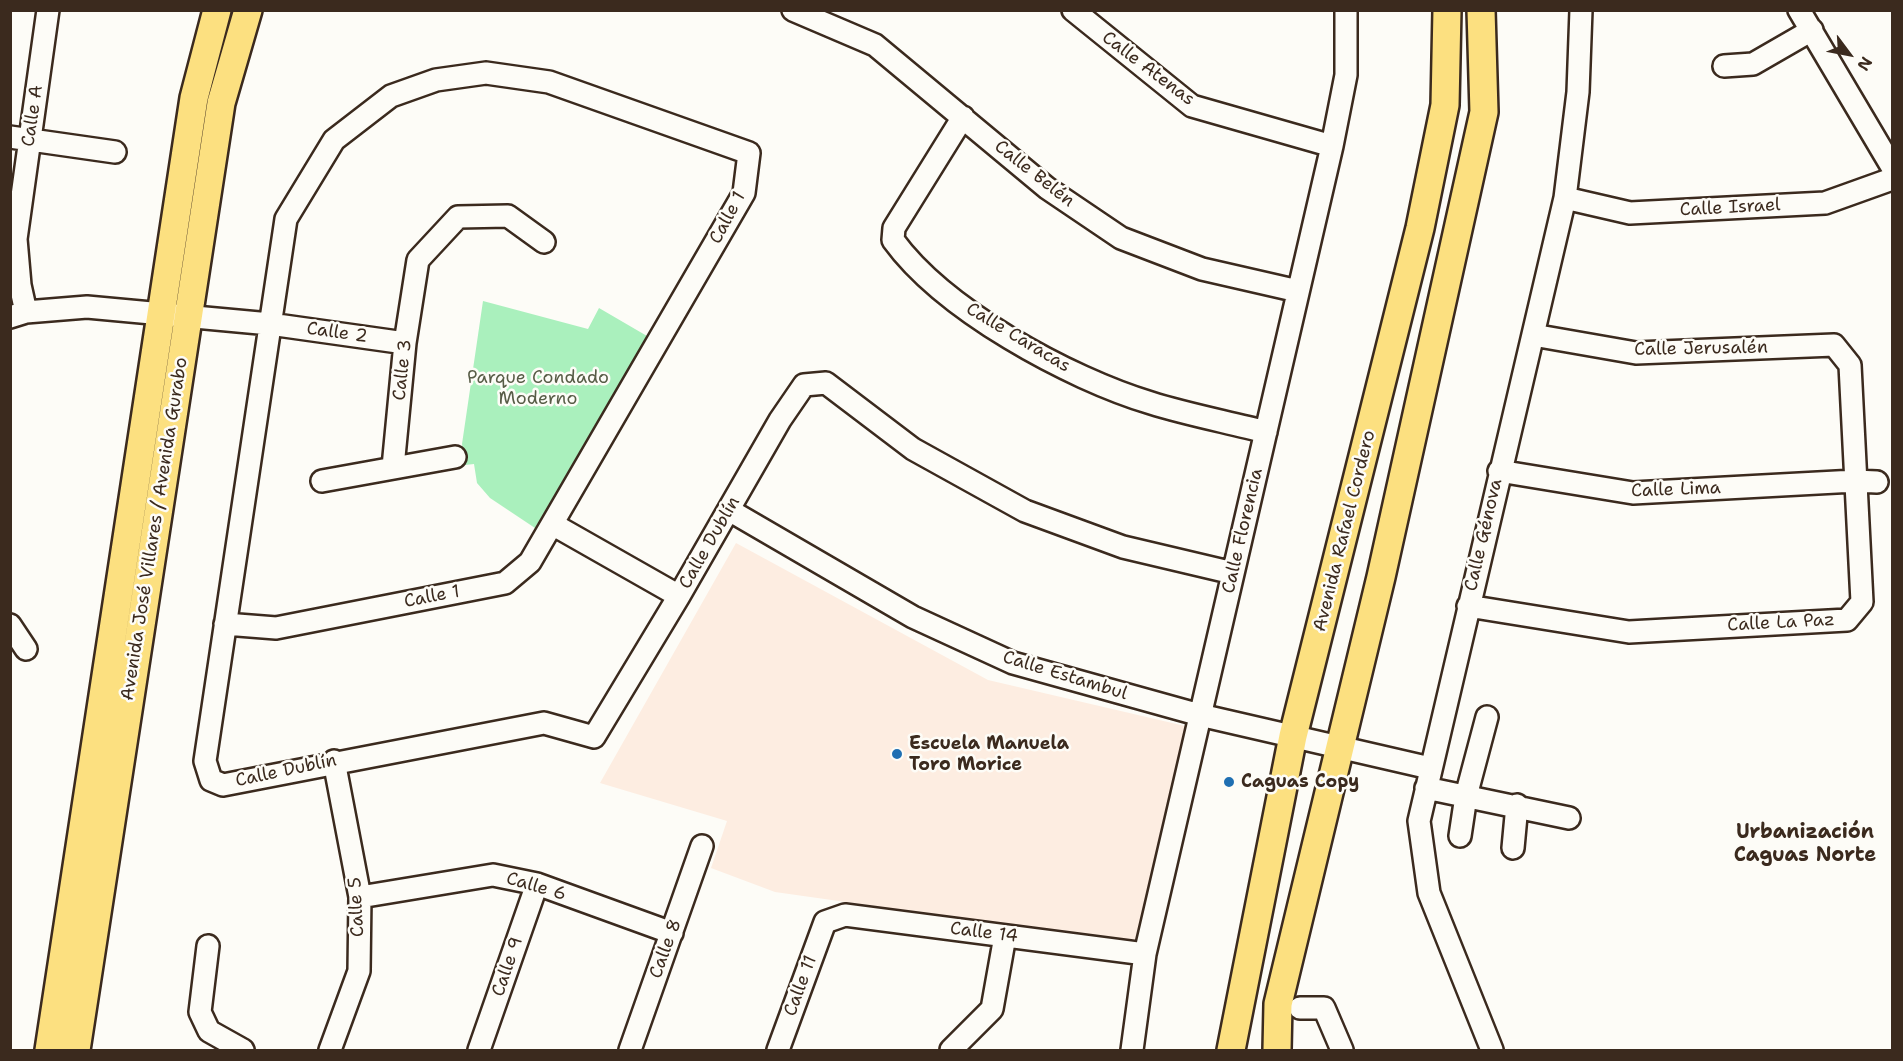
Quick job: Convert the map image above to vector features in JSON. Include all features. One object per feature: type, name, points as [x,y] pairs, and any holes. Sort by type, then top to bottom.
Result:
[{"type":"main road","name":"Avenida José Villares / Avenida Gurabo","points":[[49,1050],[159,315],[194,98],[217,10]]},
{"type":"main road","name":"Avenida José Villares / Avenida Gurabo","points":[[76,1050],[221,103],[248,10]]},
{"type":"main road","name":"Avenida Rafael Cordero","points":[[1231,1050],[1293,736],[1420,228],[1445,105],[1447,10]]},
{"type":"main road","points":[[1277,1050],[1278,1004],[1341,748],[1345,718],[1381,577],[1484,112],[1481,10]]},
{"type":"street","name":"Calle A","points":[[18,315],[20,285],[16,239],[20,139],[48,10]]},
{"type":"street","name":"Calle Belén","points":[[793,10],[875,45],[1047,188],[1121,238],[1202,268],[1298,291]]},
{"type":"street","name":"Calle Atenas","points":[[1073,10],[1192,106],[1332,146]]},
{"type":"street","name":"Calle Florencia","points":[[1132,1050],[1145,954],[1332,146],[1346,75],[1346,10]]},
{"type":"street","name":"Calle Génova","points":[[1492,1050],[1429,893],[1419,821],[1564,198],[1578,92],[1581,10]]},
{"type":"street","points":[[1799,10],[1893,167]]},
{"type":"street","points":[[1724,66],[1754,64],[1812,30]]},
{"type":"street","name":"Calle 1","points":[[208,738],[225,624],[270,324],[286,219],[334,140],[391,96],[436,80],[486,73],[549,82],[749,153],[744,193],[554,525],[530,562],[505,583],[276,628],[225,624]]},
{"type":"street","name":"Calle Caracas","points":[[963,117],[894,228],[893,240],[907,259],[977,318],[1058,366],[1150,403],[1266,432]]},
{"type":"street","points":[[20,139],[115,152]]},
{"type":"street","name":"Calle Israel","points":[[1564,198],[1630,213],[1824,203],[1893,179]]},
{"type":"street","name":"Calle 3","points":[[393,467],[405,343],[418,260],[458,217],[508,216],[544,242]]},
{"type":"street","points":[[18,315],[87,308],[270,324]]},
{"type":"street","name":"Calle 2","points":[[270,324],[405,343]]},
{"type":"street","name":"Calle Jerusalén","points":[[1533,335],[1635,353],[1834,345]]},
{"type":"street","name":"Calle La Paz","points":[[1468,606],[1629,632],[1847,620],[1862,602],[1850,365],[1834,345]]},
{"type":"street","name":"Calle Dublín","points":[[208,738],[205,761],[211,780],[223,784],[334,761],[543,723],[594,737],[679,596],[780,420],[804,385],[826,383],[913,449],[1025,511],[1123,547],[1233,573]]},
{"type":"street","points":[[322,481],[455,457]]},
{"type":"street","name":"Calle Lima","points":[[1499,471],[1633,493],[1855,481],[1877,482]]},
{"type":"street","name":"Calle Estambul","points":[[729,510],[913,617],[1013,663],[1200,715],[1341,748],[1428,778],[1466,796],[1517,805],[1569,818]]},
{"type":"street","points":[[554,525],[679,596]]},
{"type":"street","points":[[10,625],[26,649]]},
{"type":"street","points":[[1461,836],[1466,796],[1487,717]]},
{"type":"street","name":"Calle 5","points":[[330,1050],[358,971],[360,897],[334,761]]},
{"type":"street","points":[[1514,848],[1517,805]]},
{"type":"street","name":"Calle 8","points":[[630,1050],[702,846]]},
{"type":"street","name":"Calle 6","points":[[360,897],[493,875],[537,884],[672,933]]},
{"type":"street","name":"Calle 9","points":[[479,1050],[537,884]]},
{"type":"street","name":"Calle 14","points":[[825,922],[845,915],[1145,954]]},
{"type":"street","name":"Calle 11","points":[[778,1050],[825,922]]},
{"type":"street","points":[[951,1050],[992,1009],[1005,936]]},
{"type":"street","points":[[208,946],[200,1012],[209,1031],[243,1050]]},
{"type":"street","points":[[1300,1008],[1324,1008],[1342,1050]]},
{"type":"shaded area","name":"Escuela Manuela Toro Morice","points":[[736,543],[988,680],[1185,726],[1136,943],[775,892],[711,868],[727,821],[600,783]]},
{"type":"green space","name":"Parque Condado Moderno","points":[[483,301],[588,329],[599,308],[647,336],[535,528],[490,498],[477,483],[474,464],[465,465],[462,444]]},
{"type":"place","name":"Escuela Manuela Toro Morice","points":[[897,754]]},
{"type":"place","name":"Caguas Copy","points":[[1229,782]]},
{"type":"district","name":"Urbanización Caguas Norte","points":[[1805,844]]}]
